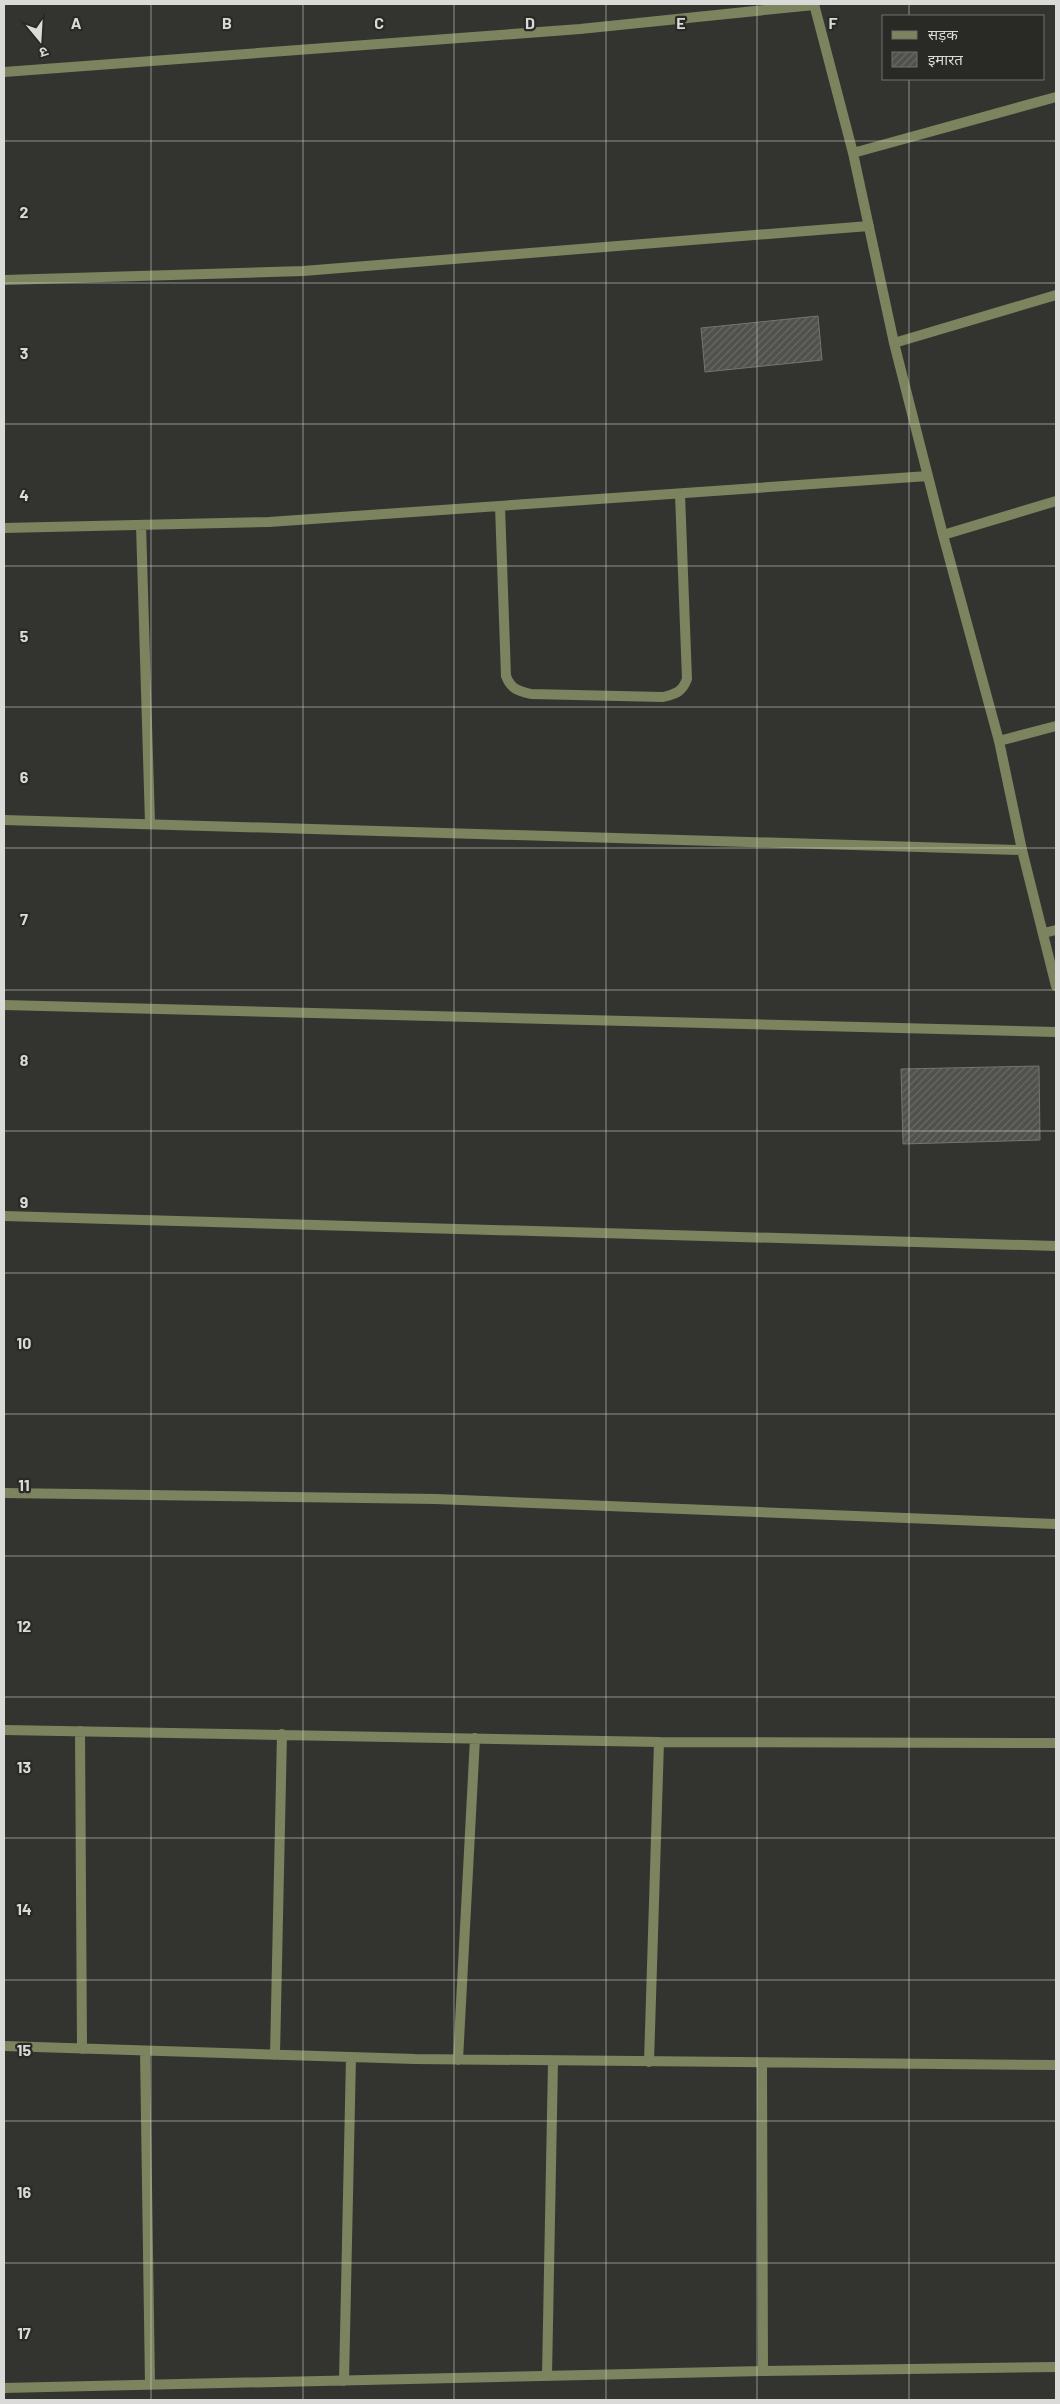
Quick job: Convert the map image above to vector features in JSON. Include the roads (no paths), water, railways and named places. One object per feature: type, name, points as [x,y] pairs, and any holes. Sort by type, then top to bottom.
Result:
[{"type":"street","points":[[4,72],[580,29],[814,4],[853,153],[894,343],[943,535],[999,740],[1022,850],[1056,986]]},
{"type":"street","points":[[853,153],[1056,97]]},
{"type":"street","points":[[4,280],[303,270],[869,226]]},
{"type":"street","points":[[894,343],[1056,295]]},
{"type":"street","points":[[4,528],[269,522],[928,476]]},
{"type":"street","points":[[500,506],[506,676],[510,686],[516,691],[531,694],[663,697],[676,694],[683,688],[686,678],[680,494]]},
{"type":"street","points":[[943,535],[1056,501]]},
{"type":"street","points":[[141,525],[150,823]]},
{"type":"street","points":[[999,740],[1056,726]]},
{"type":"street","points":[[4,820],[1022,850]]},
{"type":"street","points":[[1044,933],[1056,930]]},
{"type":"street","points":[[4,1005],[1056,1032]]},
{"type":"street","points":[[4,1216],[1056,1246]]},
{"type":"street","points":[[4,1493],[436,1499],[1056,1524]]},
{"type":"street","points":[[4,1730],[659,1742],[1056,1743]]},
{"type":"street","points":[[80,1731],[82,2049]]},
{"type":"street","points":[[275,2055],[282,1734]]},
{"type":"street","points":[[458,2060],[475,1738]]},
{"type":"street","points":[[650,2062],[659,1742]]},
{"type":"street","points":[[4,2046],[458,2060],[1056,2064]]},
{"type":"street","points":[[145,2051],[150,2385]]},
{"type":"street","points":[[344,2381],[351,2057]]},
{"type":"street","points":[[547,2376],[553,2060]]},
{"type":"street","points":[[762,2063],[763,2371]]},
{"type":"street","points":[[4,2388],[763,2371],[1056,2367]]}]
